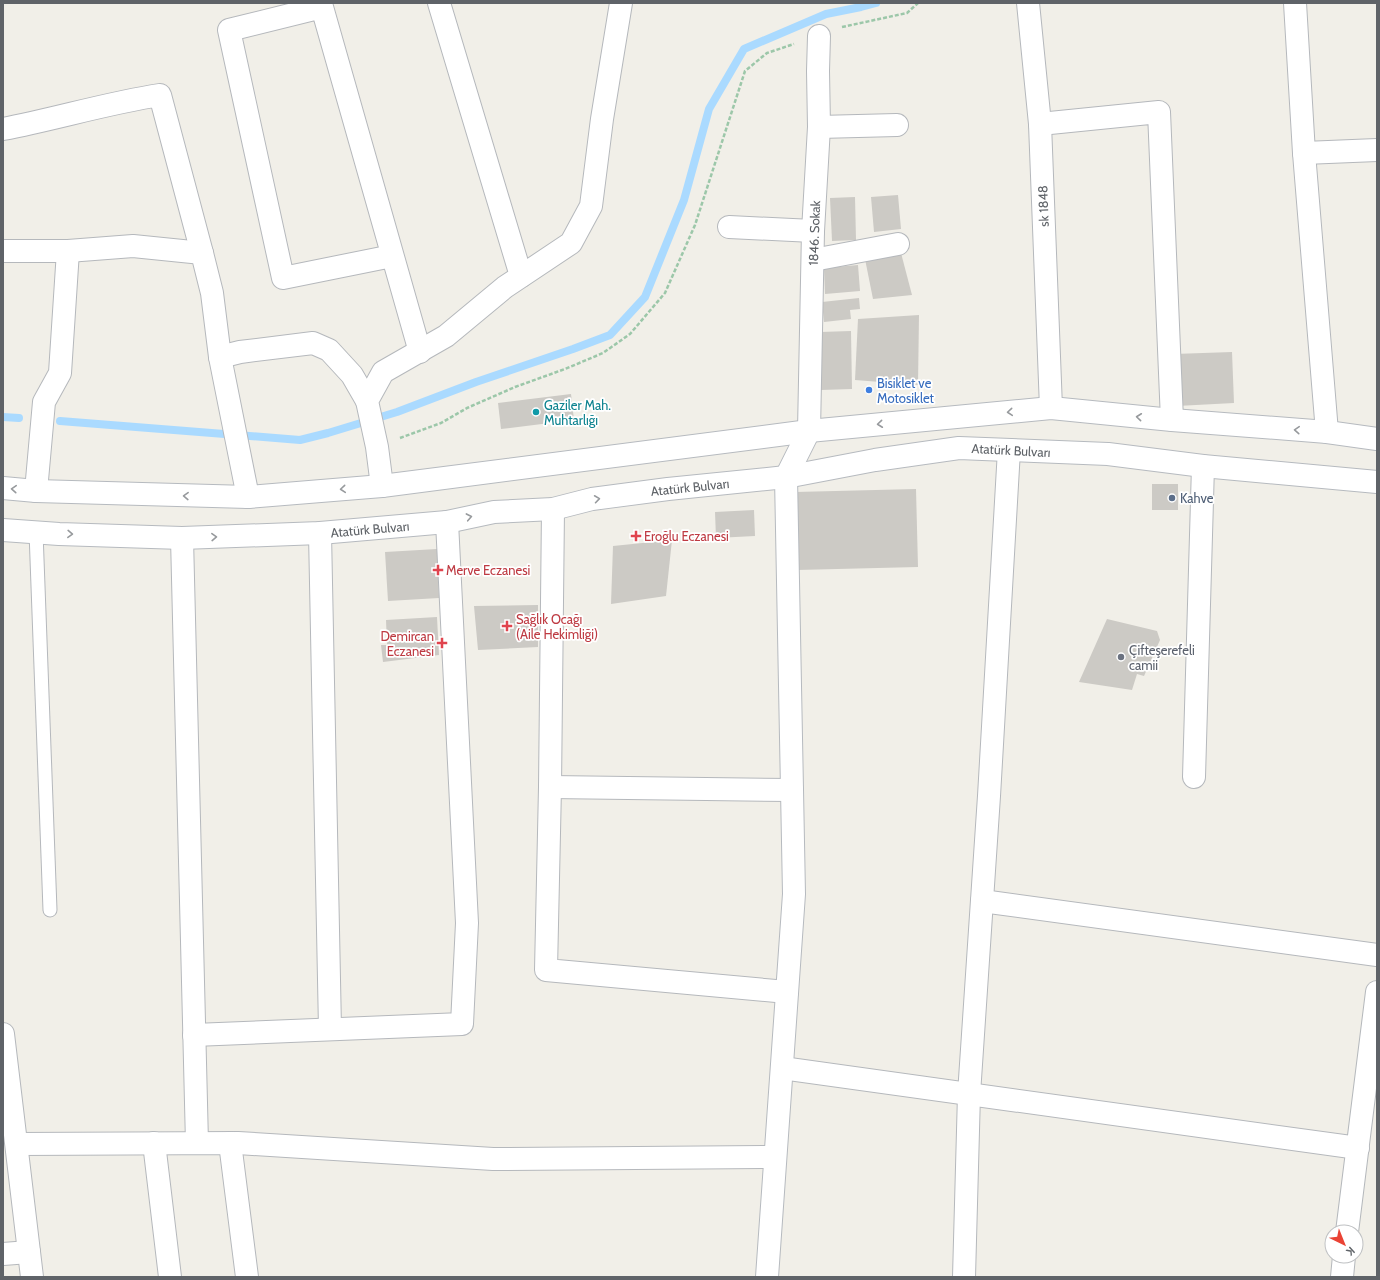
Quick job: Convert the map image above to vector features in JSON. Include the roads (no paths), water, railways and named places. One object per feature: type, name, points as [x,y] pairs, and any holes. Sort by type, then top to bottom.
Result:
[{"type":"street","points":[[439,3],[521,276]]},
{"type":"street","points":[[367,404],[383,372],[446,336],[505,287],[571,243],[592,206],[602,119],[621,3]]},
{"type":"street","name":"sk 1848","points":[[1028,3],[1040,124],[1051,408]]},
{"type":"street","points":[[1295,3],[1304,153],[1327,432]]},
{"type":"street","points":[[392,256],[284,278],[229,30],[322,6],[420,352]]},
{"type":"street","name":"1846. Sokak","points":[[809,431],[813,231],[819,127],[819,36]]},
{"type":"street","points":[[3,129],[35,123],[127,100],[160,96],[212,293],[220,357],[248,497]]},
{"type":"street","points":[[1040,124],[1159,112],[1172,420]]},
{"type":"street","points":[[819,127],[897,125]]},
{"type":"street","points":[[1304,153],[1377,150]]},
{"type":"street","points":[[729,227],[813,231]]},
{"type":"street","points":[[813,260],[898,244]]},
{"type":"street","points":[[3,251],[68,251],[133,246],[202,253]]},
{"type":"street","points":[[36,491],[44,402],[60,374],[68,251]]},
{"type":"street","points":[[220,357],[240,352],[313,343],[329,350],[352,375],[367,404],[375,440],[382,486]]},
{"type":"street","points":[[3,488],[36,491],[248,497],[382,486],[809,431],[1051,408],[1172,420],[1327,432],[1377,439]]},
{"type":"street","points":[[767,1277],[794,894],[786,477],[809,431]]},
{"type":"street","name":"Atatürk Bulvarı","points":[[3,530],[182,538],[320,533],[447,522],[494,512],[553,509],[592,499],[668,489],[786,477],[875,460],[960,448],[1108,454],[1203,466],[1377,482]]},
{"type":"street","points":[[964,1277],[969,1094],[1009,450]]},
{"type":"street","points":[[1194,777],[1203,466]]},
{"type":"street","points":[[553,509],[550,787],[546,970],[787,992]]},
{"type":"street","points":[[194,1035],[462,1024],[467,923],[447,522]]},
{"type":"street","points":[[320,533],[330,1029]]},
{"type":"street","points":[[182,538],[197,1143]]},
{"type":"street","points":[[550,787],[792,790]]},
{"type":"street","points":[[982,901],[1377,955]]},
{"type":"street","points":[[1348,1224],[1358,1148],[1372,1076],[1377,992]]},
{"type":"street","points":[[3,1034],[32,1277]]},
{"type":"street","points":[[782,1068],[1358,1148]]},
{"type":"street","points":[[154,1143],[170,1277]]},
{"type":"street","points":[[17,1144],[230,1143],[494,1160],[775,1157]]},
{"type":"street","points":[[230,1143],[247,1277]]},
{"type":"street","points":[[3,1254],[29,1252]]},
{"type":"street","points":[[1342,1277],[1343,1264]]},
{"type":"lane","points":[[36,532],[50,910]]},
{"type":"waterway","points":[[60,421],[300,440],[397,412],[476,382],[610,335],[645,297],[684,200],[709,109],[744,49],[826,14],[876,3]]},
{"type":"waterway","points":[[3,417],[19,418]]},
{"type":"place","name":"Bisiklet ve Motosiklet","points":[[869,390]]},
{"type":"place","name":"Gaziler Mah. Muhtarlığı","points":[[536,412]]},
{"type":"place","name":"Kahve","points":[[1172,498]]},
{"type":"place","name":"Eroğlu Eczanesi","points":[[636,536]]},
{"type":"place","name":"Merve Eczanesi","points":[[438,570]]},
{"type":"place","name":"Sağlık Ocağı (Aile Hekimliği)","points":[[507,626]]},
{"type":"place","name":"Demircan Eczanesi","points":[[442,643]]},
{"type":"place","name":"Çifteşerefeli camii","points":[[1121,657]]}]
